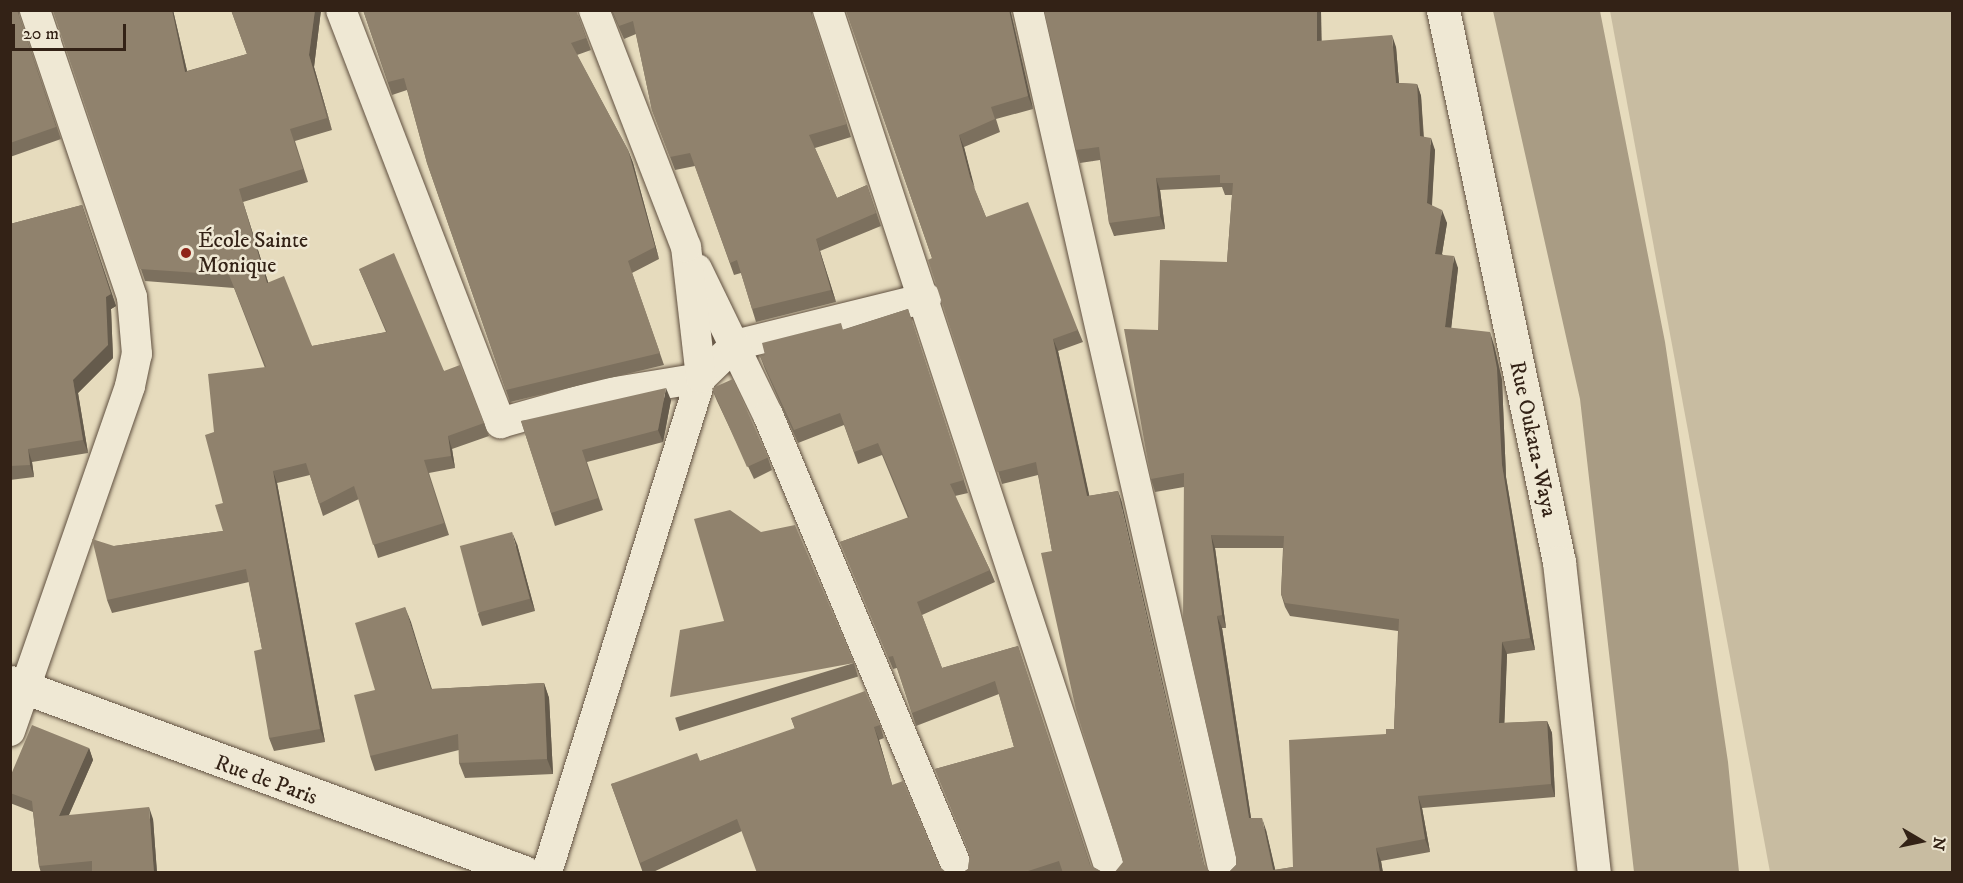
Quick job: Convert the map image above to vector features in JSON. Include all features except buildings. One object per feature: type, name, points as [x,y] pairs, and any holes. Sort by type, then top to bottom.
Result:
[{"type":"street","points":[[10,731],[18,685],[130,386],[138,324],[35,10]]},
{"type":"street","points":[[341,10],[500,423],[603,394],[701,378],[735,345],[926,298]]},
{"type":"street","points":[[594,10],[686,248],[735,345],[959,873]]},
{"type":"street","points":[[828,10],[926,298],[1111,873]]},
{"type":"street","points":[[1028,10],[1224,873]]},
{"type":"street","name":"Rue Oukata-Waya","points":[[1443,10],[1559,562],[1594,873]]},
{"type":"street","points":[[547,873],[701,378],[686,248]]},
{"type":"street","name":"Rue de Paris","points":[[18,685],[524,873]]},
{"type":"shaded area","points":[[1493,11],[1600,11],[1665,342],[1728,762],[1739,872],[1634,872],[1580,399]]},
{"type":"shaded area","points":[[1610,11],[1952,11],[1952,872],[1770,872]]},
{"type":"place","name":"École Sainte Monique","points":[[186,253]]}]
